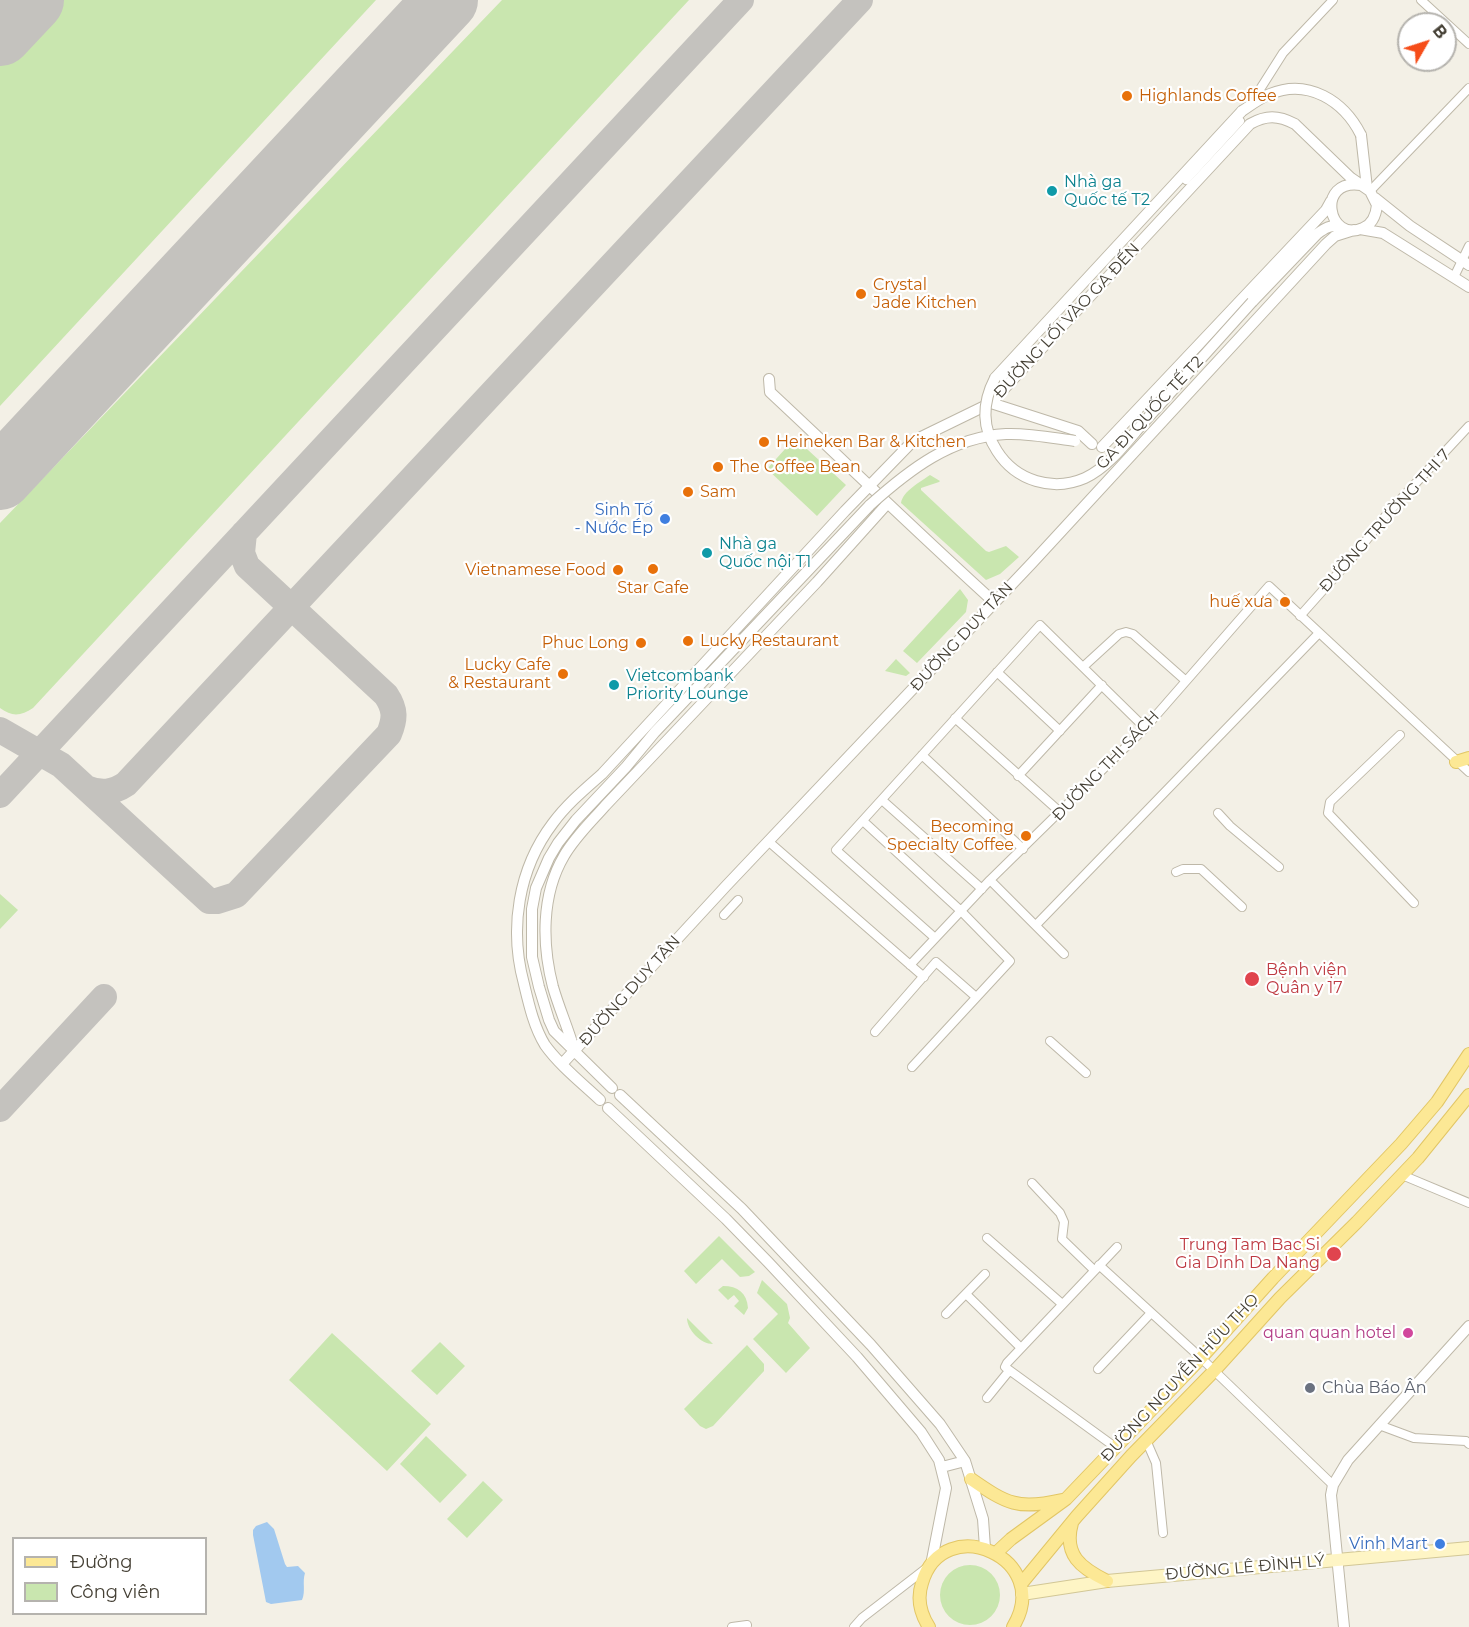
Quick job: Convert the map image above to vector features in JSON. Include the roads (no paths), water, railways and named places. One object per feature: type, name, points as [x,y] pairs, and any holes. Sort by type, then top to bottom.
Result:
[{"type":"main road","points":[[1456,762],[1469,758]]},
{"type":"main road","name":"ĐƯỜNG NGUYỄN HỮU THỌ","points":[[991,1551],[1066,1499],[1202,1358],[1273,1278],[1401,1144],[1437,1102],[1469,1054]]},
{"type":"main road","name":"ĐƯỜNG NGUYỄN HỮU THỌ","points":[[1021,1589],[1072,1522],[1146,1440],[1214,1371],[1280,1298],[1402,1175],[1454,1116],[1469,1095]]},
{"type":"main road","points":[[971,1479],[1005,1500],[1024,1505],[1038,1505],[1066,1499]]},
{"type":"main road","points":[[1072,1522],[1069,1535],[1071,1549],[1080,1565],[1107,1581]]},
{"type":"main road","points":[[926,1627],[920,1603],[920,1590],[924,1577],[931,1565],[950,1551],[973,1546],[991,1551],[1011,1567],[1021,1589],[1022,1607],[1013,1627]]},
{"type":"main road","name":"ĐƯỜNG LÊ ĐÌNH LÝ","points":[[1021,1589],[1469,1548]]},
{"type":"street","points":[[1121,465],[1078,431],[991,403],[999,381],[1242,118],[1283,53],[1333,0]]},
{"type":"street","points":[[1421,0],[1469,44]]},
{"type":"street","points":[[1368,190],[1469,88]]},
{"type":"street","name":"GA ĐI QUỐC TẾ T2","points":[[1340,226],[1333,225],[1324,228],[1317,234],[1252,302],[1117,452],[1088,477],[1072,482],[1045,483],[1026,478],[1013,470],[990,441],[986,428],[986,400],[995,378],[1242,111],[1262,98],[1283,90],[1310,91],[1326,96],[1341,106],[1354,122],[1360,135],[1368,190]]},
{"type":"street","name":"ĐƯỜNG LỐI VÀO GA ĐẾN","points":[[562,1064],[549,1050],[538,1032],[518,958],[517,919],[523,880],[536,849],[553,822],[610,765],[913,441],[991,403],[1250,124],[1260,118],[1272,116],[1284,118],[1295,124],[1351,178],[1410,226],[1466,262]]},
{"type":"street","points":[[1226,136],[1238,136]]},
{"type":"street","points":[[1097,445],[1326,210],[1338,190],[1349,184],[1368,190]]},
{"type":"street","points":[[1357,230],[1367,226],[1376,213],[1368,190]]},
{"type":"street","points":[[1332,200],[1332,214],[1340,226],[1383,232],[1469,287]]},
{"type":"street","name":"ĐƯỜNG DUY TÂN","points":[[562,1064],[1326,244],[1335,236],[1357,230]]},
{"type":"street","points":[[1454,277],[1466,262],[1469,246]]},
{"type":"street","points":[[769,380],[770,392],[870,486],[886,504],[994,602]]},
{"type":"street","name":"ĐƯỜNG TRƯỜNG THI 7","points":[[1300,616],[1357,552],[1386,514],[1469,426]]},
{"type":"street","points":[[575,1052],[554,1031],[549,1020],[532,957],[531,925],[534,897],[549,858],[576,820],[626,767],[655,732],[870,505],[919,465],[959,445],[1007,434],[1097,445]]},
{"type":"street","points":[[575,1052],[554,987],[545,937],[548,901],[563,857],[605,806],[817,582],[886,504]]},
{"type":"street","name":"ĐƯỜNG THI SÁCH","points":[[910,964],[990,880],[1145,728],[1269,586],[1300,616]]},
{"type":"street","points":[[1300,616],[1469,772]]},
{"type":"street","points":[[935,938],[836,850],[1040,625],[1145,728]]},
{"type":"street","points":[[1083,667],[1119,634],[1126,632],[1133,634],[1186,681]]},
{"type":"street","points":[[1036,925],[1319,633]]},
{"type":"street","points":[[997,672],[1060,731]]},
{"type":"street","points":[[1018,776],[1102,685]]},
{"type":"street","points":[[955,718],[1060,812]]},
{"type":"street","points":[[1400,735],[1330,802],[1328,813],[1414,903]]},
{"type":"street","points":[[922,755],[1023,849]]},
{"type":"street","points":[[882,800],[982,889]]},
{"type":"street","points":[[1218,813],[1279,867]]},
{"type":"street","points":[[863,821],[961,911],[1010,961],[912,1067]]},
{"type":"street","points":[[768,841],[924,977]]},
{"type":"street","points":[[1176,872],[1183,869],[1201,869],[1242,907]]},
{"type":"street","points":[[990,880],[1064,954]]},
{"type":"street","points":[[724,915],[738,900]]},
{"type":"street","points":[[875,1032],[936,962],[976,997]]},
{"type":"street","points":[[1050,1041],[1086,1073]]},
{"type":"street","name":"ĐƯỜNG DUY TÂN","points":[[575,1052],[742,1209],[871,1345],[940,1424],[965,1461],[991,1551]]},
{"type":"street","points":[[562,1064],[726,1219],[837,1335],[905,1413],[932,1448],[942,1467],[946,1488],[931,1565],[862,1618],[854,1627]]},
{"type":"street","points":[[664,1161],[676,1148]]},
{"type":"street","points":[[1402,1175],[1469,1203]]},
{"type":"street","points":[[1032,1183],[1060,1213],[1064,1222],[1062,1239],[1202,1358],[1333,1485]]},
{"type":"street","points":[[987,1238],[1061,1303]]},
{"type":"street","points":[[1115,1447],[1005,1367],[1061,1303],[1117,1246]]},
{"type":"street","points":[[946,1314],[985,1274]]},
{"type":"street","points":[[966,1294],[1021,1348]]},
{"type":"street","points":[[1098,1369],[1151,1313]]},
{"type":"street","points":[[1344,1627],[1332,1510],[1333,1485],[1348,1460],[1469,1326]]},
{"type":"street","points":[[987,1398],[1009,1371]]},
{"type":"street","points":[[1379,1425],[1414,1438],[1466,1441],[1469,1444]]},
{"type":"street","name":"ĐƯỜNG NGUYỄN HỮU THỌ","points":[[1146,1440],[1156,1463],[1163,1533]]},
{"type":"street","points":[[942,1467],[965,1461]]},
{"type":"street","points":[[732,1627],[747,1625]]},
{"type":"water","points":[[267,1522],[274,1529],[287,1567],[298,1566],[305,1573],[302,1600],[271,1604],[266,1602],[253,1530],[256,1526]]},
{"type":"place","name":"Highlands Coffee","points":[[1127,96]]},
{"type":"place","name":"Nhà ga Quốc tế T2","points":[[1052,191]]},
{"type":"place","name":"Crystal Jade Kitchen","points":[[861,294]]},
{"type":"place","name":"Heineken Bar & Kitchen","points":[[764,442]]},
{"type":"place","name":"The Coffee Bean","points":[[718,467]]},
{"type":"place","name":"Sam","points":[[688,492]]},
{"type":"place","name":"Sinh Tố - Nước Ép","points":[[665,519]]},
{"type":"place","name":"Nhà ga Quốc nội T1","points":[[707,553]]},
{"type":"place","name":"Star Cafe","points":[[653,569]]},
{"type":"place","name":"Vietnamese Food","points":[[618,570]]},
{"type":"place","name":"huế xưa","points":[[1285,602]]},
{"type":"place","name":"Lucky Restaurant","points":[[688,641]]},
{"type":"place","name":"Phuc Long","points":[[641,643]]},
{"type":"place","name":"Lucky Cafe & Restaurant","points":[[563,674]]},
{"type":"place","name":"Vietcombank Priority Lounge","points":[[614,685]]},
{"type":"place","name":"Becoming Specialty Coffee","points":[[1026,836]]},
{"type":"place","name":"Bệnh viện Quân y 17","points":[[1252,979]]},
{"type":"place","name":"Trung Tam Bac Si Gia Dinh Da Nang","points":[[1334,1254]]},
{"type":"place","name":"quan quan hotel","points":[[1408,1333]]},
{"type":"place","name":"Chùa Báo Ân","points":[[1310,1388]]},
{"type":"place","name":"Vinh Mart","points":[[1440,1544]]}]
